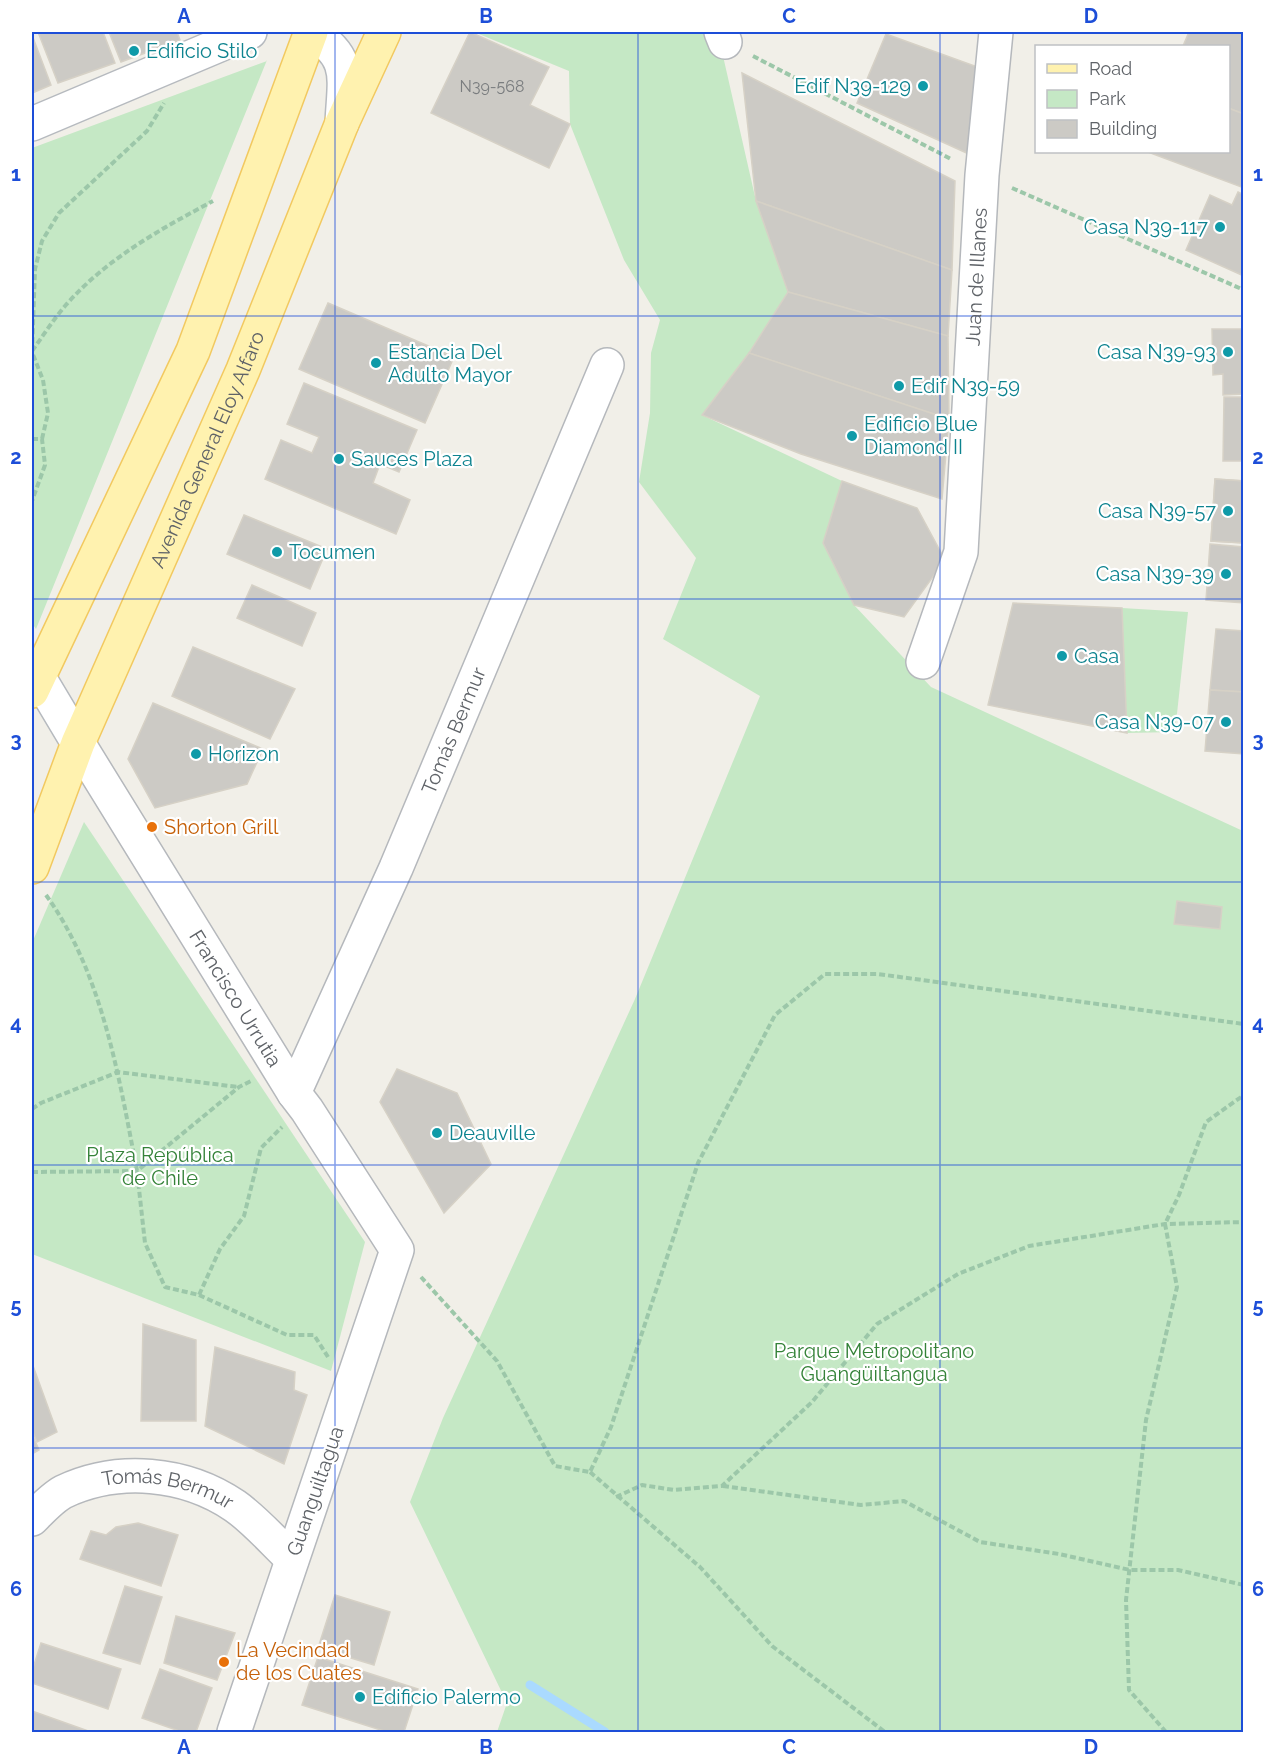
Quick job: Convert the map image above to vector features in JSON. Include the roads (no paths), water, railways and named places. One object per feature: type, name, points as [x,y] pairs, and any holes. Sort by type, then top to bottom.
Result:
[{"type":"main road","points":[[33,678],[193,351],[311,32]]},
{"type":"main road","name":"Avenida General Eloy Alfaro","points":[[38,880],[78,743],[243,370],[342,123],[384,32]]},
{"type":"street","points":[[32,124],[250,32]]},
{"type":"street","points":[[311,32],[330,44],[340,57],[344,75],[342,123]]},
{"type":"street","name":"Juan de Illanes","points":[[923,662],[961,552],[982,175],[996,32]]},
{"type":"street","name":"Tomás Bermur","points":[[293,1090],[396,868],[607,365]]},
{"type":"street","name":"Francisco Urrutia","points":[[33,678],[78,743],[293,1090],[397,1250]]},
{"type":"street","name":"Guanguiltagua","points":[[234,1732],[397,1250]]},
{"type":"street","name":"Tomás Bermur","points":[[32,1519],[62,1493],[105,1478],[157,1476],[195,1486],[235,1506],[292,1559]]},
{"type":"waterway","points":[[530,1685],[605,1732]]},
{"type":"place","name":"Edificio Stilo","points":[[134,51]]},
{"type":"place","name":"Edif N39-129","points":[[923,86]]},
{"type":"place","name":"Casa N39-117","points":[[1220,227]]},
{"type":"place","name":"Casa N39-93","points":[[1228,352]]},
{"type":"place","name":"Estancia Del Adulto Mayor","points":[[376,363]]},
{"type":"place","name":"Edif N39-59","points":[[899,386]]},
{"type":"place","name":"Edificio Blue Diamond II","points":[[852,436]]},
{"type":"place","name":"Sauces Plaza","points":[[339,459]]},
{"type":"place","name":"Casa N39-57","points":[[1228,511]]},
{"type":"place","name":"Tocumen","points":[[277,552]]},
{"type":"place","name":"Casa N39-39","points":[[1226,574]]},
{"type":"place","name":"Casa","points":[[1062,656]]},
{"type":"place","name":"Casa N39-07","points":[[1226,722]]},
{"type":"place","name":"Horizon","points":[[196,754]]},
{"type":"place","name":"Shorton Grill","points":[[152,827]]},
{"type":"place","name":"Deauville","points":[[437,1133]]},
{"type":"place","name":"La Vecindad de los Cuates","points":[[224,1662]]},
{"type":"place","name":"Edificio Palermo","points":[[360,1697]]},
{"type":"park label","name":"Plaza República de Chile","points":[[160,1166]]},
{"type":"park label","name":"Parque Metropolitano Guangüiltangua","points":[[874,1362]]}]
